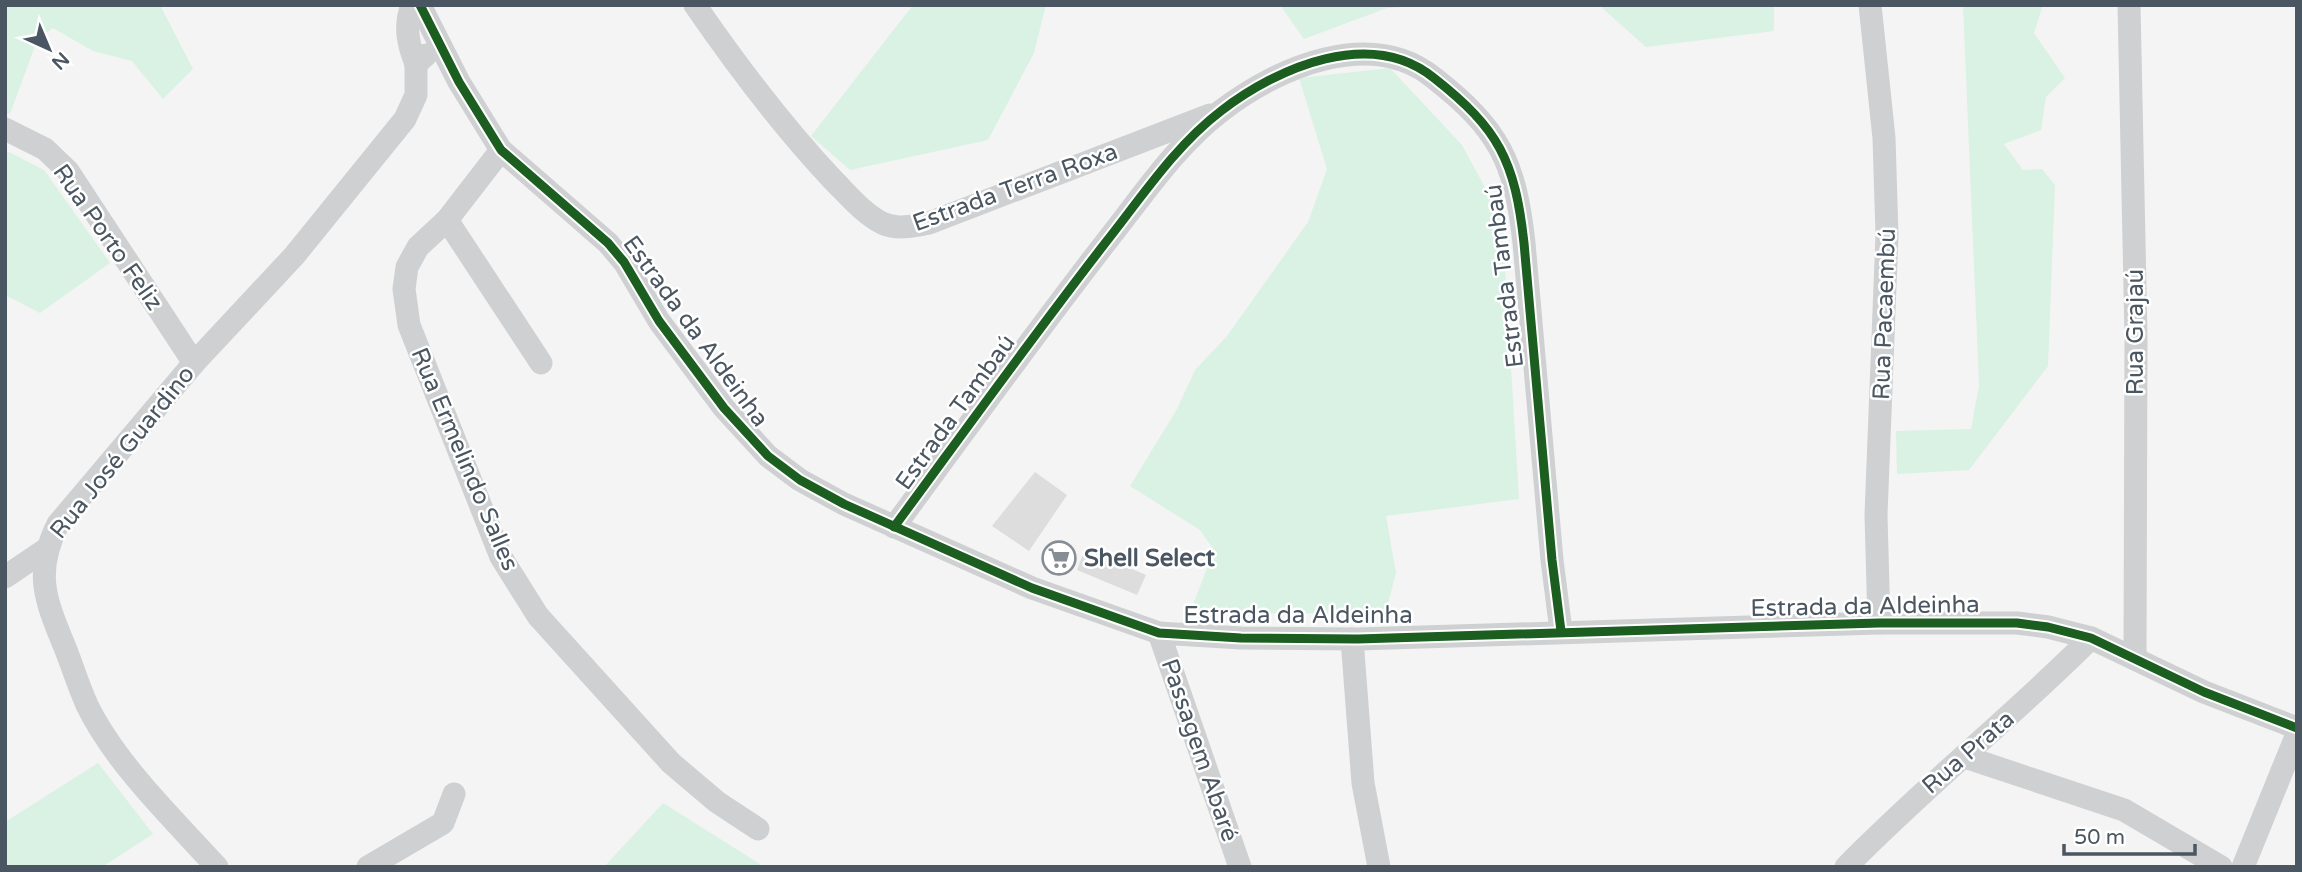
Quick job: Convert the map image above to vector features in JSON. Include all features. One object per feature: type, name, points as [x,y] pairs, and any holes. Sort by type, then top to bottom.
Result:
[{"type":"street","name":"Rua José Guardino","points":[[216,867],[149,791],[88,707],[50,612],[43,577],[45,550],[58,524],[194,363],[294,256],[405,119],[416,95],[416,64],[408,43],[408,16],[412,5]]},
{"type":"street","name":"Estrada da Aldeinha","points":[[420,5],[439,45],[501,150],[608,243],[624,262],[659,321],[716,397],[768,456],[811,486],[894,527],[1032,588],[1159,634],[1352,639],[1879,623],[2017,623],[2048,626],[2091,638],[2204,692],[2297,728]]},
{"type":"street","name":"Estrada Terra Roxa","points":[[695,5],[736,65],[818,164],[855,202],[882,223],[898,227],[929,223],[1220,112]]},
{"type":"street","name":"Rua Pacaembú","points":[[1870,5],[1884,138],[1887,235],[1876,515],[1879,623]]},
{"type":"street","name":"Rua Grajaú","points":[[2129,5],[2136,336],[2135,659]]},
{"type":"street","points":[[416,64],[439,45]]},
{"type":"street","name":"Estrada Tambaú","points":[[894,527],[1157,178],[1220,112],[1300,66],[1334,57],[1381,54],[1416,64],[1464,101],[1497,141],[1511,169],[1519,198],[1552,560],[1562,631]]},
{"type":"street","name":"Rua Porto Feliz","points":[[5,129],[45,149],[68,171],[194,363]]},
{"type":"street","name":"Rua Ermelindo Salles","points":[[501,150],[447,220],[418,247],[407,267],[405,310],[501,557],[538,616],[671,763],[717,802],[758,829]]},
{"type":"street","points":[[447,220],[541,363]]},
{"type":"street","points":[[5,577],[45,550]]},
{"type":"street","name":"Passagem Abaré","points":[[1159,634],[1240,867]]},
{"type":"street","name":"Rua Prata","points":[[1846,867],[1907,804],[1965,757],[2091,638]]},
{"type":"street","points":[[1352,639],[1363,783],[1379,867]]},
{"type":"street","points":[[2243,867],[2297,734]]},
{"type":"street","points":[[1965,757],[2124,810],[2221,867]]},
{"type":"street","points":[[368,867],[443,823],[454,793]]},
{"type":"green space","points":[[5,5],[160,5],[193,69],[163,99],[132,61],[93,51],[53,28],[38,38],[10,114],[5,113]]},
{"type":"green space","points":[[913,5],[1046,5],[1034,53],[988,140],[850,170],[811,136]]},
{"type":"green space","points":[[1280,5],[1436,5],[1387,8],[1304,39]]},
{"type":"green space","points":[[1599,5],[1774,5],[1774,31],[1646,47]]},
{"type":"green space","points":[[1963,5],[2043,5],[2034,33],[2065,78],[2046,97],[2041,130],[2004,144],[2023,170],[2042,169],[2055,185],[2048,366],[1969,470],[1897,474],[1896,431],[1971,429],[1979,385]]},
{"type":"green space","points":[[1390,68],[1462,145],[1502,219],[1519,499],[1386,516],[1396,573],[1386,611],[1289,614],[1191,610],[1214,550],[1200,530],[1130,486],[1177,409],[1195,370],[1227,336],[1308,222],[1327,169],[1299,78]]},
{"type":"green space","points":[[5,150],[44,170],[110,263],[40,313],[5,295]]},
{"type":"green space","points":[[98,763],[153,834],[102,867],[5,867],[5,822]]},
{"type":"green space","points":[[663,803],[760,864],[756,867],[604,867]]},
{"type":"building","points":[[1035,472],[1067,495],[1029,551],[992,526]]},
{"type":"building","points":[[1085,549],[1146,575],[1137,595],[1077,570]]},
{"type":"cycle path","points":[[420,5],[459,82],[501,150],[608,243],[624,262],[659,321],[724,408],[768,456],[800,480],[844,504],[1032,588],[1159,633],[1241,638],[1358,639],[1879,623],[2017,623],[2048,627],[2091,638],[2204,692],[2297,728]]},
{"type":"cycle path","points":[[894,527],[1159,173],[1204,125],[1244,95],[1297,68],[1354,54],[1382,55],[1409,63],[1456,96],[1489,131],[1509,168],[1524,243],[1552,560],[1561,631]]},
{"type":"place","name":"Shell Select","points":[[1059,558]]}]
